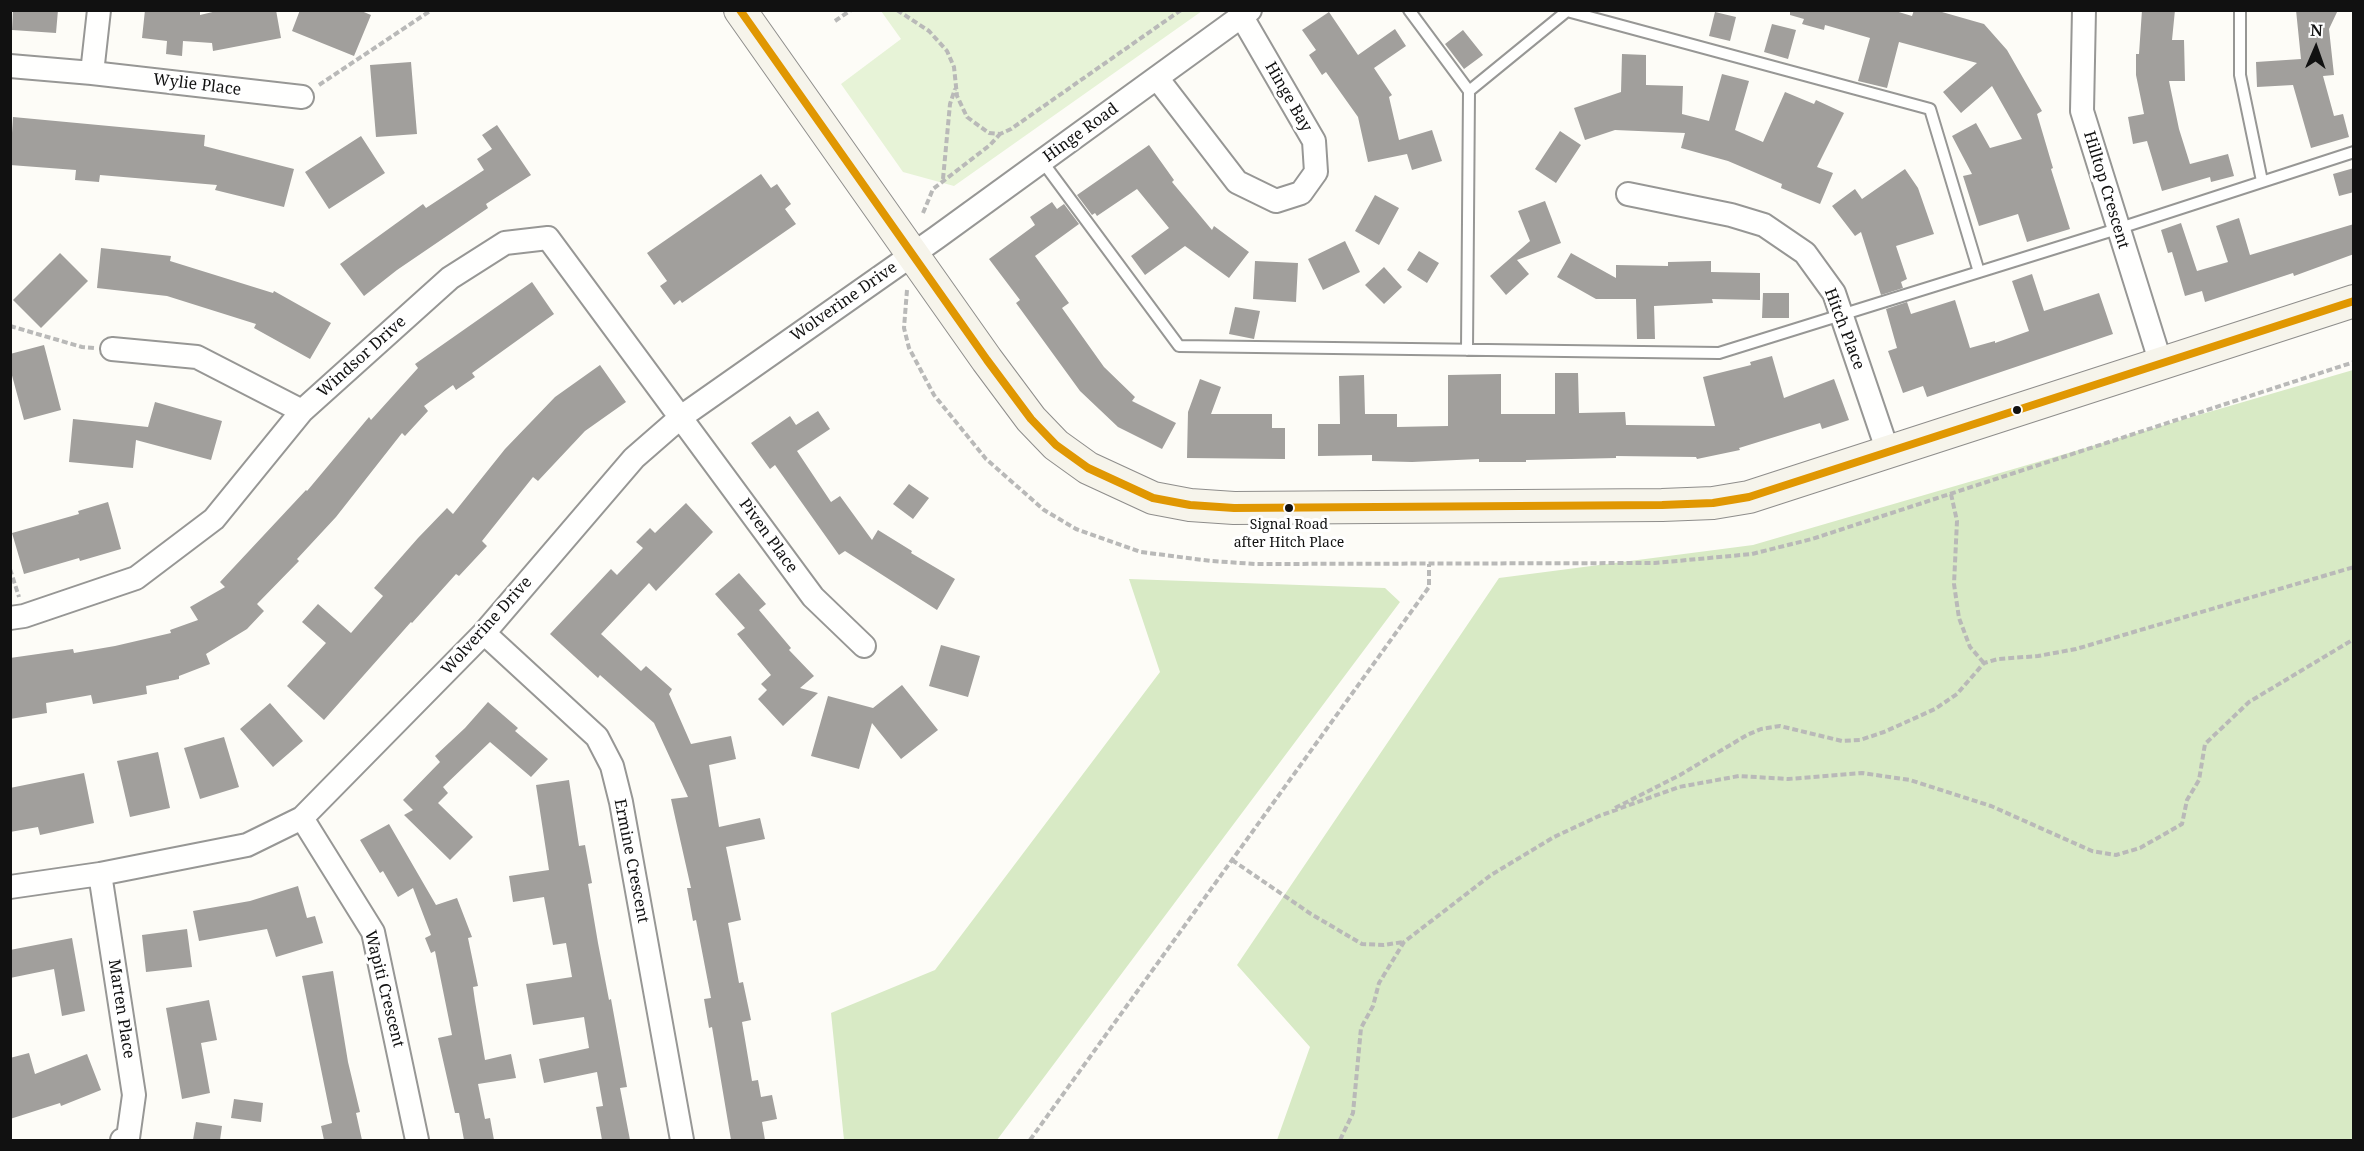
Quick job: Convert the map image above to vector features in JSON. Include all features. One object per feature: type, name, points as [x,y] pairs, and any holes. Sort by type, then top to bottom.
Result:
[{"type":"street","points":[[10,66],[92,73],[99,10]]},
{"type":"street","points":[[740,10],[911,254],[1031,419],[1056,445],[1088,468],[1153,498],[1190,505],[1234,508],[1581,506],[1713,503],[1749,497],[2354,301]]},
{"type":"street","name":"Hilltop Crescent","points":[[2084,10],[2082,111],[2161,364]]},
{"type":"street","name":"Hinge Road","points":[[911,254],[1246,14]]},
{"type":"street","name":"Hinge Bay","points":[[1157,78],[1237,182],[1276,201],[1301,193],[1316,172],[1314,141],[1246,14]]},
{"type":"street","name":"Wylie Place","points":[[92,73],[302,97]]},
{"type":"street","name":"Hitch Place","points":[[1628,194],[1731,215],[1764,225],[1805,253],[1834,293],[1888,452]]},
{"type":"street","name":"Windsor Drive","points":[[17,617],[136,578],[214,519],[302,411],[450,278],[505,243],[548,238],[681,417]]},
{"type":"street","name":"Wolverine Drive","points":[[10,887],[100,874],[247,845],[302,818],[484,633],[634,458],[681,417],[911,254]]},
{"type":"street","points":[[112,349],[197,357],[302,411]]},
{"type":"street","name":"Piven Place","points":[[681,417],[813,597],[864,646]]},
{"type":"street","name":"Ermine Crescent","points":[[484,633],[597,737],[612,766],[621,802],[682,1140]]},
{"type":"street","name":"Wapiti Crescent","points":[[302,818],[373,932],[414,1117],[417,1140]]},
{"type":"street","name":"Marten Place","points":[[100,874],[135,1095],[129,1138],[122,1140]]},
{"type":"lane","points":[[1409,10],[1468,91],[1467,350]]},
{"type":"lane","points":[[2240,10],[2240,75],[2262,181]]},
{"type":"lane","points":[[1468,91],[1567,11],[1930,109],[1979,272]]},
{"type":"lane","points":[[1042,161],[1179,346],[1719,353],[2117,229],[2354,152]]},
{"type":"path","points":[[835,21],[851,10]]},
{"type":"path","points":[[897,10],[937,39],[952,60],[957,96],[967,117],[989,133],[1000,134]]},
{"type":"path","points":[[923,213],[929,195],[943,180],[990,145],[1000,134],[1011,129],[1180,10]]},
{"type":"path","points":[[302,97],[430,11]]},
{"type":"path","points":[[943,180],[950,104],[956,87]]},
{"type":"path","points":[[10,326],[82,347],[112,349]]},
{"type":"path","points":[[1951,494],[1957,521],[1954,584],[1959,618],[1970,647],[1984,663]]},
{"type":"path","points":[[1030,1140],[1429,587],[1430,564]]},
{"type":"path","points":[[1340,1140],[1353,1113],[1361,1028],[1373,1006],[1379,983],[1404,942],[1491,875],[1554,837],[1680,775],[1761,729],[1780,726],[1842,741],[1860,740],[1935,709],[1957,694],[1984,663],[1998,659],[2038,656],[2076,649],[2354,567]]},
{"type":"path","points":[[10,569],[17,617]]},
{"type":"path","points":[[1599,816],[1679,787],[1740,776],[1788,779],[1862,773],[1910,780],[1991,806],[2092,851],[2116,855],[2140,848],[2182,824],[2187,800],[2199,780],[2205,744],[2249,702],[2354,639]]},
{"type":"path","points":[[1232,860],[1311,914],[1362,944],[1384,945],[1404,942]]},
{"type":"green space","points":[[881,11],[1202,11],[954,186],[903,172],[841,84],[901,39]]},
{"type":"green space","points":[[2353,370],[2353,1140],[1277,1140],[1310,1047],[1237,965],[1499,578],[1753,545]]},
{"type":"green space","points":[[1129,579],[1385,588],[1400,602],[997,1140],[844,1140],[831,1013],[935,970],[1160,672]]},
{"type":"building","points":[[13,10],[58,10],[56,33],[12,30]]},
{"type":"building","points":[[145,10],[200,10],[200,15],[221,10],[276,10],[281,38],[213,51],[212,43],[183,41],[182,56],[166,54],[167,41],[142,38]]},
{"type":"building","points":[[300,10],[359,10],[371,15],[354,56],[292,31]]},
{"type":"building","points":[[1790,10],[1892,10],[1912,16],[1914,10],[1935,10],[1984,24],[2007,50],[2042,111],[2037,114],[2070,229],[2027,242],[2018,214],[1979,226],[1963,176],[1972,174],[1952,136],[1976,123],[1990,148],[2022,139],[1992,86],[1961,113],[1943,92],[1977,63],[1899,42],[1887,88],[1858,81],[1870,38],[1825,25],[1824,30],[1802,24],[1804,19],[1790,15]]},
{"type":"building","points":[[2142,10],[2175,10],[2172,40],[2184,40],[2185,81],[2169,81],[2179,129],[2190,164],[2228,154],[2234,176],[2211,182],[2210,177],[2162,191],[2147,141],[2133,144],[2128,117],[2144,114],[2136,75],[2136,54],[2139,54]]},
{"type":"building","points":[[2296,10],[2338,10],[2329,29],[2334,75],[2323,76],[2334,116],[2343,114],[2349,137],[2311,148],[2293,85],[2257,87],[2256,62],[2301,59]]},
{"type":"building","points":[[1329,12],[1358,55],[1395,29],[1406,46],[1374,68],[1392,95],[1389,97],[1399,140],[1432,130],[1442,161],[1412,170],[1407,154],[1368,162],[1358,117],[1326,72],[1322,75],[1309,55],[1316,50],[1302,30]]},
{"type":"building","points":[[1715,12],[1736,17],[1730,41],[1709,36]]},
{"type":"building","points":[[1772,24],[1796,30],[1788,59],[1764,52]]},
{"type":"building","points":[[1463,30],[1483,55],[1464,69],[1445,44]]},
{"type":"building","points":[[1622,54],[1646,55],[1646,85],[1683,86],[1682,114],[1709,121],[1722,74],[1749,81],[1735,130],[1763,142],[1785,92],[1814,104],[1816,100],[1844,113],[1817,167],[1833,173],[1820,204],[1781,188],[1782,184],[1728,161],[1681,148],[1685,133],[1615,130],[1585,140],[1574,108],[1621,92]]},
{"type":"building","points":[[411,62],[417,134],[376,137],[370,65]]},
{"type":"building","points":[[13,117],[205,135],[204,146],[294,169],[284,207],[215,190],[217,185],[100,175],[99,182],[75,180],[76,170],[10,165]]},
{"type":"building","points":[[497,125],[531,175],[486,204],[488,208],[397,270],[364,296],[340,264],[423,204],[426,208],[484,170],[477,159],[492,149],[482,135]]},
{"type":"building","points":[[1560,131],[1581,145],[1556,183],[1535,169]]},
{"type":"building","points":[[361,136],[385,173],[329,209],[305,172]]},
{"type":"building","points":[[1149,145],[1174,180],[1172,182],[1212,230],[1214,226],[1249,252],[1229,278],[1185,246],[1145,275],[1131,256],[1169,228],[1137,189],[1097,216],[1095,213],[1092,215],[1077,195]]},
{"type":"building","points":[[2354,168],[2354,192],[2339,196],[2333,174]]},
{"type":"building","points":[[1905,169],[1918,188],[1934,234],[1896,246],[1907,279],[1901,282],[1903,288],[1881,295],[1861,232],[1855,236],[1832,206],[1855,189],[1862,199]]},
{"type":"building","points":[[761,174],[771,188],[777,184],[791,204],[785,209],[796,224],[682,303],[680,300],[674,305],[660,286],[667,281],[647,253]]},
{"type":"building","points":[[1375,195],[1399,208],[1379,245],[1355,231]]},
{"type":"building","points":[[1545,201],[1561,243],[1517,260],[1529,274],[1506,295],[1490,276],[1530,241],[1518,211]]},
{"type":"building","points":[[1052,202],[1057,209],[1064,204],[1079,224],[1035,256],[1069,303],[1062,308],[1104,367],[1135,397],[1132,401],[1176,423],[1162,449],[1118,427],[1080,391],[1016,303],[1020,300],[989,259],[1035,225],[1030,217]]},
{"type":"building","points":[[2239,218],[2250,255],[2354,224],[2354,254],[2294,276],[2293,273],[2205,302],[2202,291],[2185,296],[2172,252],[2168,253],[2161,230],[2181,223],[2197,271],[2228,262],[2216,226]]},
{"type":"building","points":[[1345,241],[1360,272],[1323,290],[1308,259]]},
{"type":"building","points":[[101,248],[171,256],[170,261],[273,293],[274,291],[331,323],[310,359],[254,328],[256,324],[167,296],[97,288]]},
{"type":"building","points":[[1419,251],[1439,263],[1427,283],[1407,270]]},
{"type":"building","points":[[60,253],[88,281],[41,328],[13,300]]},
{"type":"building","points":[[1571,253],[1616,278],[1616,265],[1668,266],[1668,262],[1711,261],[1711,272],[1760,273],[1760,300],[1712,299],[1713,303],[1654,306],[1655,339],[1637,339],[1636,299],[1596,299],[1557,277]]},
{"type":"building","points":[[1255,261],[1298,263],[1296,302],[1253,299]]},
{"type":"building","points":[[1384,267],[1402,287],[1384,304],[1365,285]]},
{"type":"building","points":[[2032,274],[2044,311],[2099,293],[2113,334],[1927,397],[1923,386],[1903,393],[1888,351],[1897,348],[1886,309],[1907,302],[1911,314],[1955,300],[1970,348],[1995,341],[1995,343],[2029,331],[2012,281]]},
{"type":"building","points":[[532,282],[554,314],[472,373],[475,377],[456,390],[453,385],[424,406],[428,411],[405,436],[402,433],[336,517],[297,559],[299,561],[257,604],[264,611],[247,629],[206,654],[210,664],[179,676],[179,679],[146,686],[147,694],[93,704],[91,695],[46,703],[47,713],[10,719],[10,658],[73,649],[74,653],[115,646],[171,633],[170,630],[198,620],[190,607],[225,587],[220,582],[307,491],[369,417],[371,420],[418,368],[415,364]]},
{"type":"building","points":[[1763,293],[1789,293],[1789,318],[1762,318]]},
{"type":"building","points":[[1235,307],[1260,311],[1254,339],[1229,334]]},
{"type":"building","points":[[44,345],[61,410],[24,420],[10,368],[10,354]]},
{"type":"building","points":[[1772,356],[1784,398],[1834,379],[1849,420],[1822,429],[1820,423],[1739,448],[1740,450],[1697,459],[1696,457],[1616,456],[1616,458],[1526,460],[1526,462],[1479,462],[1479,459],[1412,462],[1372,461],[1372,455],[1318,456],[1318,424],[1340,424],[1339,376],[1364,375],[1365,414],[1397,414],[1397,427],[1448,426],[1448,375],[1501,374],[1501,414],[1555,414],[1555,373],[1578,373],[1579,413],[1625,412],[1626,425],[1715,426],[1703,377],[1751,365],[1750,362]]},
{"type":"building","points":[[600,365],[626,402],[585,431],[538,481],[533,477],[482,541],[487,546],[459,576],[456,574],[411,622],[324,720],[287,686],[326,643],[302,622],[318,604],[351,633],[383,596],[374,588],[418,538],[447,508],[453,514],[505,449],[555,397]]},
{"type":"building","points":[[1200,379],[1221,387],[1211,414],[1272,414],[1272,428],[1285,428],[1285,459],[1187,458],[1188,412]]},
{"type":"building","points":[[155,402],[222,421],[211,460],[136,440],[133,468],[69,462],[73,419],[148,427]]},
{"type":"building","points":[[818,411],[830,429],[797,451],[831,502],[840,496],[872,540],[878,530],[955,579],[937,610],[845,551],[839,555],[775,465],[770,469],[751,443],[790,416],[796,425]]},
{"type":"building","points":[[909,484],[929,498],[913,519],[893,504]]},
{"type":"building","points":[[108,502],[121,549],[24,574],[12,533],[79,514],[78,511]]},
{"type":"building","points":[[686,503],[713,532],[656,591],[649,583],[601,634],[641,671],[646,666],[672,689],[669,694],[691,744],[731,736],[736,759],[709,765],[719,827],[760,818],[765,839],[726,847],[741,920],[728,923],[739,983],[743,982],[751,1020],[742,1022],[752,1081],[758,1080],[761,1097],[772,1095],[777,1119],[762,1122],[765,1140],[731,1140],[712,1027],[709,1028],[704,999],[711,998],[696,920],[693,921],[687,888],[691,888],[671,799],[688,797],[654,723],[600,675],[598,678],[550,634],[611,569],[617,575],[643,548],[636,542],[650,528],[655,533]]},
{"type":"building","points":[[739,573],[766,604],[759,610],[791,648],[789,650],[814,676],[800,688],[818,693],[783,726],[758,699],[767,690],[761,684],[771,675],[737,634],[745,628],[715,594]]},
{"type":"building","points":[[941,645],[980,656],[968,697],[929,686]]},
{"type":"building","points":[[902,685],[938,730],[901,759],[872,723],[859,769],[811,756],[828,696],[873,708]]},
{"type":"building","points":[[488,702],[518,728],[515,731],[548,759],[531,777],[490,742],[443,787],[448,793],[438,803],[473,837],[450,860],[404,815],[413,810],[403,800],[440,762],[435,756]]},
{"type":"building","points":[[270,703],[303,741],[273,767],[240,729]]},
{"type":"building","points":[[224,737],[239,787],[200,799],[184,748]]},
{"type":"building","points":[[158,752],[170,808],[130,817],[117,761]]},
{"type":"building","points":[[84,773],[94,823],[40,835],[38,827],[10,832],[10,788]]},
{"type":"building","points":[[569,780],[579,846],[585,845],[592,883],[588,884],[598,943],[627,1087],[620,1088],[630,1140],[602,1140],[596,1107],[603,1106],[597,1072],[544,1083],[539,1059],[589,1048],[584,1017],[533,1025],[526,984],[572,977],[566,943],[553,945],[544,897],[513,902],[509,876],[549,870],[536,785]]},
{"type":"building","points":[[389,824],[436,905],[457,898],[472,937],[468,938],[478,986],[473,987],[485,1060],[511,1054],[516,1078],[478,1084],[485,1119],[490,1118],[494,1140],[464,1140],[459,1113],[455,1113],[438,1038],[452,1035],[435,951],[431,953],[425,938],[431,935],[413,888],[398,897],[383,871],[380,873],[360,840]]},
{"type":"building","points":[[298,886],[307,918],[315,916],[323,943],[276,957],[267,929],[199,941],[193,911],[250,901]]},
{"type":"building","points":[[187,929],[192,967],[146,972],[142,935]]},
{"type":"building","points":[[72,938],[85,1011],[62,1016],[54,969],[10,978],[10,950]]},
{"type":"building","points":[[333,971],[348,1062],[360,1112],[356,1113],[362,1140],[324,1140],[321,1126],[332,1123],[302,976]]},
{"type":"building","points":[[209,1000],[217,1040],[201,1043],[210,1093],[182,1099],[166,1008]]},
{"type":"building","points":[[29,1053],[35,1074],[87,1054],[101,1090],[61,1106],[60,1103],[10,1119],[10,1058]]},
{"type":"building","points":[[234,1099],[263,1103],[261,1122],[231,1118]]},
{"type":"building","points":[[196,1122],[222,1126],[220,1140],[193,1140]]},
{"type":"transit line","points":[[740,10],[1031,419],[1056,445],[1088,468],[1153,498],[1190,505],[1234,508],[1662,505],[1713,503],[1749,497],[2354,301]]},
{"type":"place","name":"Signal Road after Hitch Place","points":[[1289,508]]}]
